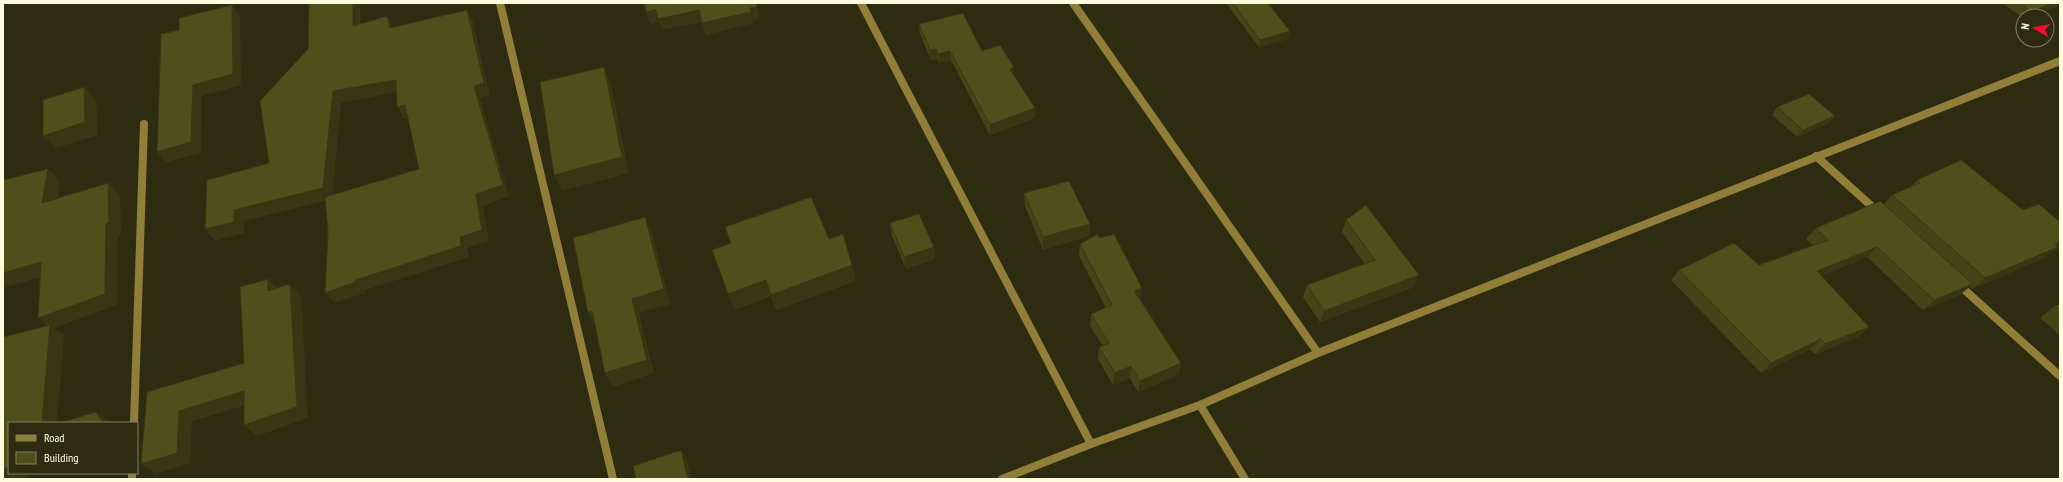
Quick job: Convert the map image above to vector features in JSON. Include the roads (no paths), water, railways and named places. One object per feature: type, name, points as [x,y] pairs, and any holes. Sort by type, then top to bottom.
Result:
[{"type":"street","points":[[500,3],[612,479]]},
{"type":"street","points":[[861,3],[1091,444]]},
{"type":"street","points":[[1073,3],[1318,353]]},
{"type":"street","points":[[1002,479],[1091,444],[1200,405],[1318,353],[1816,156],[2058,64]]},
{"type":"street","points":[[134,422],[144,124]]},
{"type":"street","points":[[1816,156],[1886,219]]},
{"type":"street","points":[[1950,277],[2060,376]]},
{"type":"street","points":[[1200,405],[1245,479]]}]
